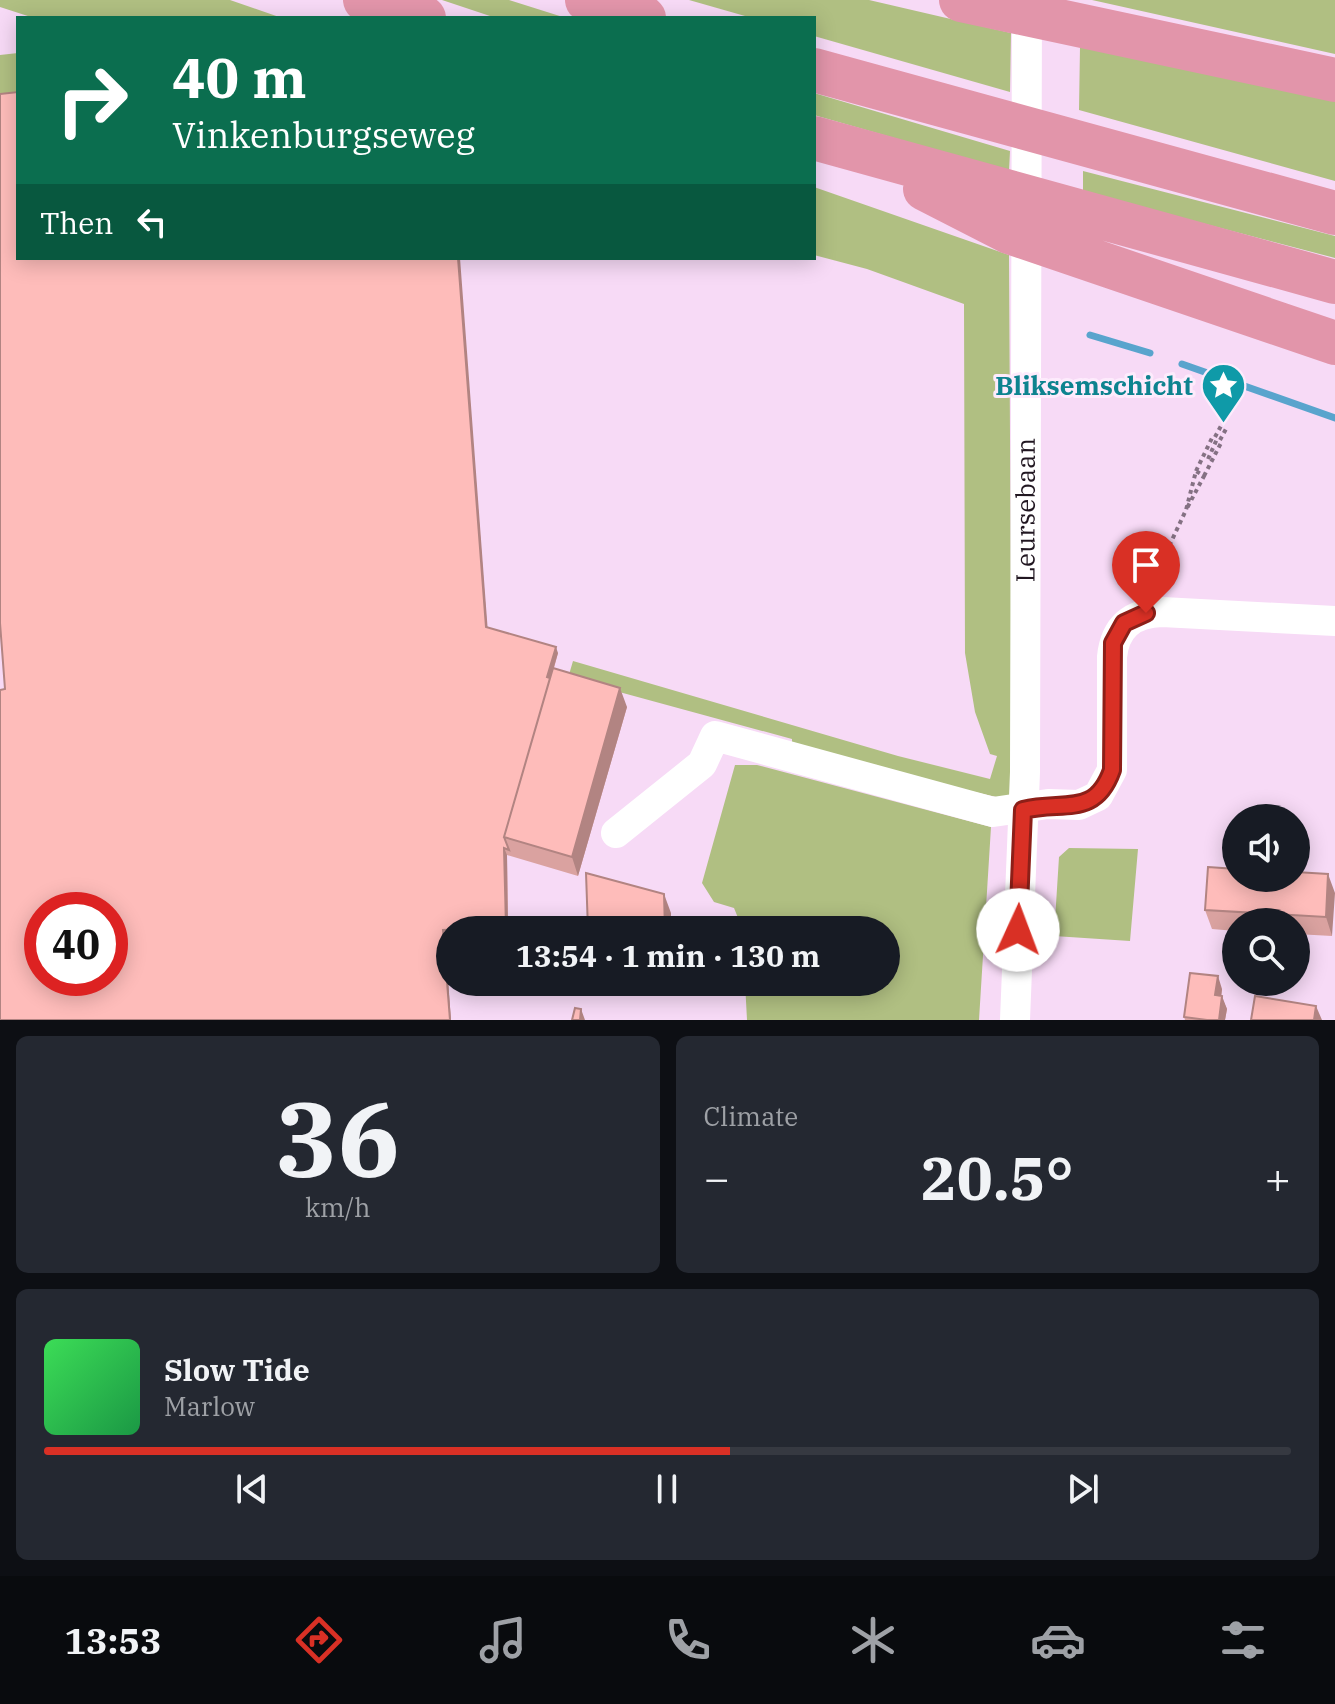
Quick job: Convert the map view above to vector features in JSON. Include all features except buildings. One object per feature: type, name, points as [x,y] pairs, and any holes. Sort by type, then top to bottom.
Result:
[{"type":"highway","points":[[365,0],[417,16]]},
{"type":"highway","points":[[587,0],[638,16]]},
{"type":"highway","points":[[961,0],[1019,5],[1084,26],[1335,80]]},
{"type":"highway","points":[[816,71],[1335,213]]},
{"type":"highway","points":[[828,142],[1009,213],[1085,260],[1335,343]]},
{"type":"highway","points":[[1009,213],[1083,214],[1335,282]]},
{"type":"street","name":"Leursebaan","points":[[1015,1020],[1023,810],[1019,5]]},
{"type":"street","points":[[616,833],[702,764],[715,736],[993,812],[1091,802],[1106,788],[1112,770],[1113,643],[1124,623],[1136,616],[1162,612],[1335,621]]},
{"type":"path","points":[[1217,439],[1208,459],[1224,425]]},
{"type":"path","points":[[1186,510],[1196,471],[1217,439]]},
{"type":"path","points":[[1136,616],[1204,476],[1217,439]]},
{"type":"path","points":[[1196,471],[1204,476]]},
{"type":"green space","points":[[0,0],[230,0],[276,16],[28,16],[0,7]]},
{"type":"green space","points":[[442,0],[509,0],[560,16],[490,16]]},
{"type":"green space","points":[[689,0],[869,0],[1011,33],[1010,92],[816,37],[816,16],[745,16]]},
{"type":"green space","points":[[1092,0],[1335,0],[1335,54]]},
{"type":"green space","points":[[1080,47],[1335,97],[1335,181],[1079,110]]},
{"type":"green space","points":[[16,53],[16,99],[0,100],[0,55]]},
{"type":"green space","points":[[816,94],[1010,151],[1009,171],[816,116]]},
{"type":"green space","points":[[1083,171],[1335,236],[1335,258],[1083,192]]},
{"type":"green space","points":[[816,188],[1009,255],[1012,794],[1005,799],[792,750],[792,739],[568,678],[573,661],[898,756],[990,779],[997,756],[990,754],[975,712],[965,653],[964,304],[867,269],[816,256]]},
{"type":"green space","points":[[735,765],[757,765],[991,827],[979,1020],[747,1020],[746,996],[900,996],[900,916],[737,916],[734,908],[714,902],[702,883]]},
{"type":"green space","points":[[1069,848],[1138,849],[1130,941],[1054,936],[1059,857]]},
{"type":"waterway","points":[[1090,335],[1150,353]]},
{"type":"waterway","points":[[1182,364],[1335,418]]},
{"type":"place","name":"Bliksemschicht","points":[[1224,425]]},
{"type":"route","points":[[1018,930],[1023,810],[1048,804],[1079,805],[1091,802],[1106,788],[1112,770],[1113,643],[1124,623],[1146,613]]}]
